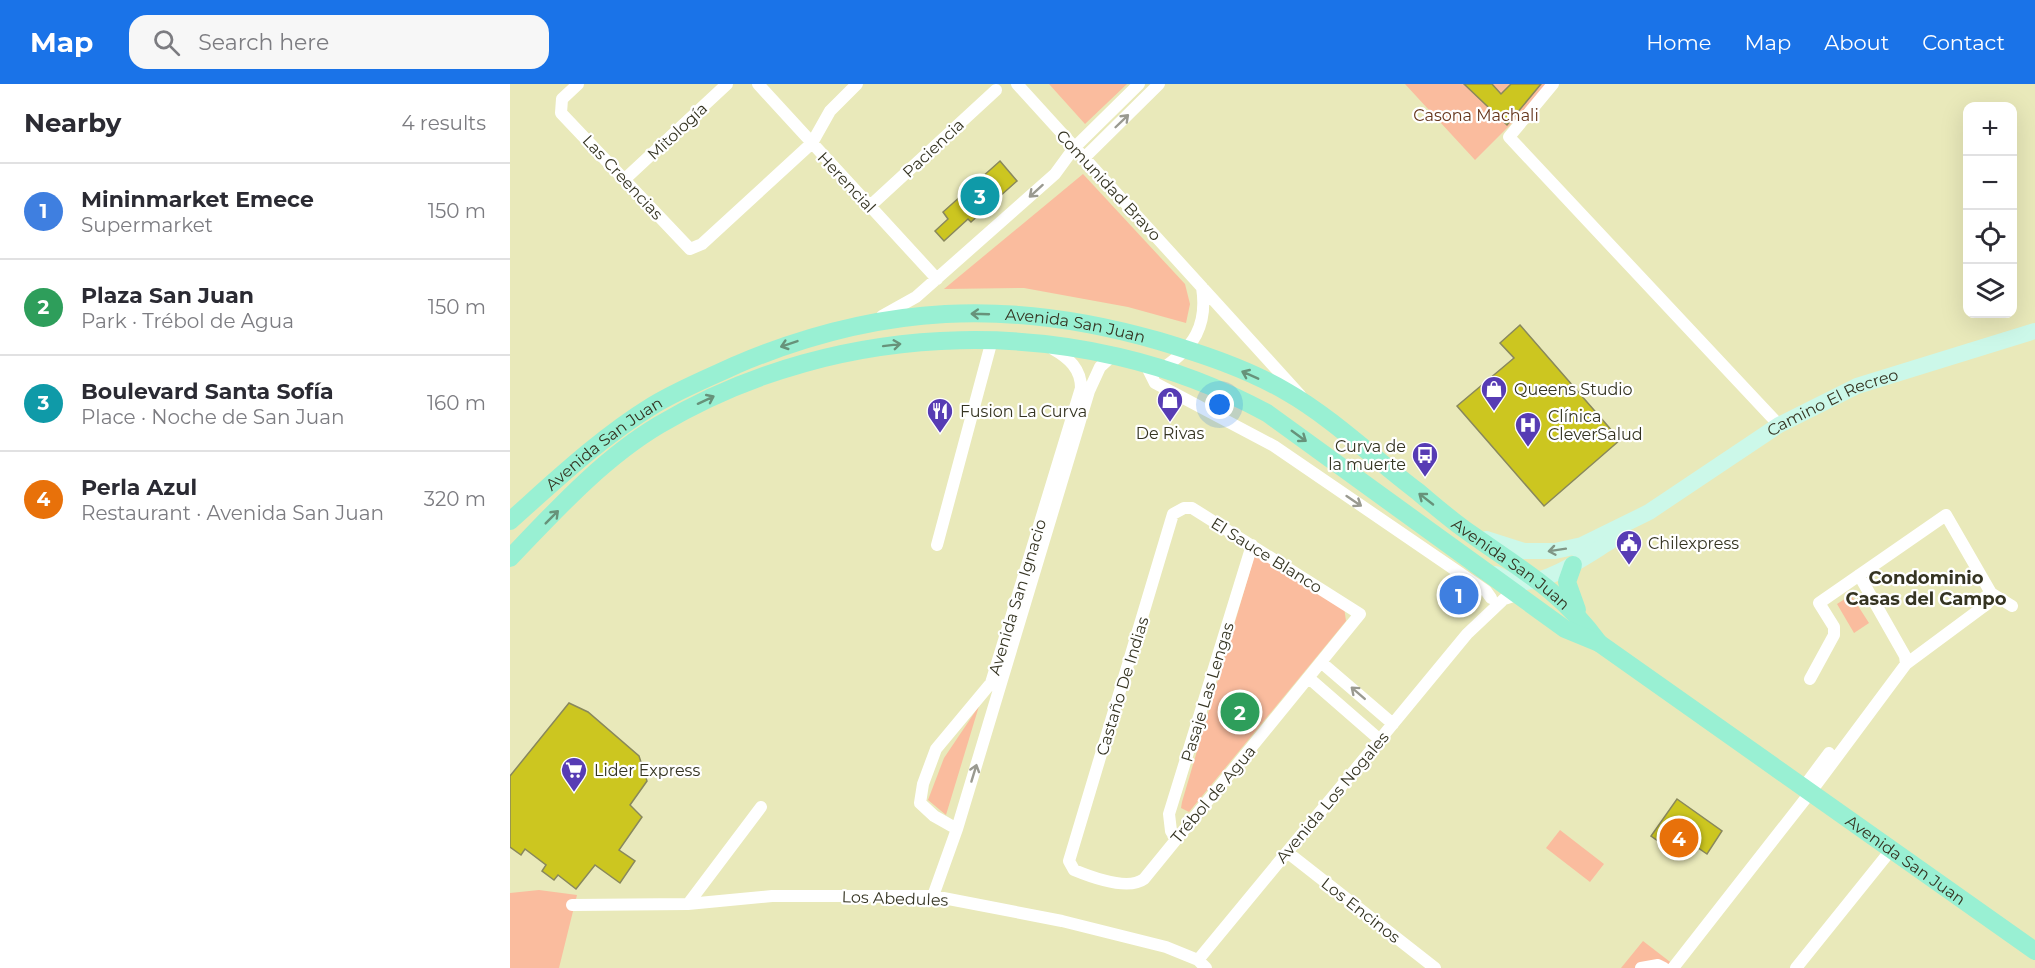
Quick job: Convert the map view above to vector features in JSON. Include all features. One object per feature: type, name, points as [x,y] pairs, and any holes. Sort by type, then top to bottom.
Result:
[{"type":"main road","name":"Avenida San Juan","points":[[510,521],[606,439],[652,406],[768,351],[841,328],[884,319],[973,313],[1054,318],[1096,324],[1187,349],[1286,392],[1308,406],[1471,534],[1539,579],[1579,615],[1599,643]]},
{"type":"main road","name":"Camino El Recreo","points":[[1471,534],[1524,551],[1555,551],[1582,545],[1649,512],[1779,425],[1857,386],[2035,331]]},
{"type":"main road","name":"Avenida San Juan","points":[[510,558],[617,455],[657,426],[699,403],[754,380],[833,356],[928,340],[992,340],[1047,345],[1112,356],[1154,367],[1216,389],[1266,413],[1565,629],[1599,643],[2035,951]]},
{"type":"main road","name":"Camino El Recreo","points":[[1487,573],[1517,582],[1539,579],[1573,565],[1631,528],[1649,512]]},
{"type":"main road","points":[[1573,565],[1567,582],[1579,615]]},
{"type":"street","name":"Las Creencias","points":[[578,84],[562,99],[561,112],[626,178],[690,249],[702,244],[812,144]]},
{"type":"street","name":"Mitología","points":[[626,178],[727,84]]},
{"type":"street","name":"Herencial","points":[[758,84],[937,279]]},
{"type":"street","points":[[812,144],[830,111],[857,84]]},
{"type":"street","name":"Comunidad Bravo","points":[[1017,84],[1291,384],[1308,406]]},
{"type":"street","points":[[861,324],[897,310],[937,279],[1055,174],[1074,148],[1139,84]]},
{"type":"street","points":[[1084,158],[1159,84]]},
{"type":"street","points":[[1553,84],[1509,136],[1779,425]]},
{"type":"street","name":"Paciencia","points":[[870,206],[996,90]]},
{"type":"street","points":[[1154,367],[1187,349],[1201,327],[1205,309],[1201,286]]},
{"type":"street","points":[[936,545],[992,340]]},
{"type":"street","name":"Avenida San Ignacio","points":[[1044,527],[1081,388],[1081,377],[1075,367],[1066,356],[1047,345]]},
{"type":"street","name":"Avenida San Ignacio","points":[[933,896],[957,829],[996,685],[1044,527],[1094,377],[1112,356]]},
{"type":"street","name":"Avenida San Juan","points":[[1154,367],[1155,383],[1274,446],[1486,591],[1491,598]]},
{"type":"street","name":"El Sauce Blanco","points":[[1173,514],[1184,508],[1192,508],[1360,614]]},
{"type":"street","name":"Castaño De Indias","points":[[1070,858],[1173,514]]},
{"type":"street","points":[[1810,679],[1834,635],[1833,627],[1819,603],[1946,515],[1990,594],[2012,606]]},
{"type":"street","name":"Pasaje Las Lengas","points":[[1176,839],[1171,831],[1169,814],[1252,545]]},
{"type":"street","points":[[1487,573],[1491,598]]},
{"type":"street","points":[[1859,575],[1906,660]]},
{"type":"street","points":[[1673,968],[1906,660],[1987,604],[1990,594]]},
{"type":"street","name":"Avenida Los Nogales","points":[[1202,964],[1287,852],[1467,634],[1504,599],[1517,595]]},
{"type":"street","name":"Avenida Los Nogales","points":[[1467,634],[1468,628],[1491,598]]},
{"type":"street","name":"Trébol de Agua","points":[[1070,858],[1070,864],[1074,870],[1126,884],[1136,884],[1144,879],[1310,679],[1360,614]]},
{"type":"street","points":[[1322,663],[1393,724]]},
{"type":"street","points":[[1310,679],[1380,740]]},
{"type":"street","name":"Avenida San Ignacio","points":[[957,829],[934,816],[920,803],[923,784],[936,749],[996,685]]},
{"type":"street","points":[[688,904],[761,807]]},
{"type":"street","points":[[1796,968],[1891,850]]},
{"type":"street","name":"Los Encinos","points":[[1287,852],[1435,968]]},
{"type":"street","name":"Los Abedules","points":[[572,905],[688,904],[772,896],[933,896],[1062,921],[1166,947],[1202,964]]},
{"type":"street","points":[[1641,968],[1658,965],[1664,968]]},
{"type":"green space","points":[[1049,84],[1127,84],[1085,124]]},
{"type":"green space","name":"Casona Machali","points":[[1405,84],[1551,84],[1475,160]]},
{"type":"green space","points":[[1083,174],[1185,284],[1190,304],[1186,323],[1128,307],[1024,288],[944,289]]},
{"type":"green space","points":[[1255,554],[1344,607],[1346,621],[1189,812],[1181,808],[1182,802]]},
{"type":"green space","points":[[1851,595],[1869,623],[1854,633],[1837,604]]},
{"type":"green space","points":[[979,706],[946,815],[928,800],[944,758]]},
{"type":"green space","points":[[1560,830],[1604,864],[1590,882],[1546,848]]},
{"type":"green space","points":[[539,890],[577,895],[559,968],[510,968],[510,893]]},
{"type":"green space","points":[[1643,941],[1678,968],[1621,968]]},
{"type":"building","points":[[1464,84],[1492,84],[1501,94],[1511,84],[1541,84],[1507,125]]},
{"type":"building","points":[[1000,161],[1017,181],[971,222],[968,219],[944,241],[935,231],[948,219],[943,212]]},
{"type":"building","points":[[1520,325],[1620,440],[1544,506],[1457,406],[1514,358],[1500,343]]},
{"type":"building","name":"Lider Express","points":[[569,703],[588,712],[639,756],[647,781],[630,805],[642,817],[619,850],[635,861],[620,883],[595,865],[576,889],[558,875],[554,880],[542,871],[546,865],[525,849],[521,855],[510,847],[510,776]]},
{"type":"building","points":[[1677,799],[1722,831],[1707,854],[1685,839],[1675,853],[1651,836]]},
{"type":"place","name":"Boulevard Santa Sofía","points":[[980,196]]},
{"type":"place","name":"Queens Studio","points":[[1494,412]]},
{"type":"place","name":"De Rivas","points":[[1170,423]]},
{"type":"place","name":"Fusion La Curva","points":[[940,434]]},
{"type":"place","name":"Clínica CleverSalud","points":[[1528,448]]},
{"type":"place","name":"Curva de la muerte","points":[[1425,478]]},
{"type":"place","name":"Chilexpress","points":[[1629,566]]},
{"type":"place","name":"Mininmarket Emece","points":[[1459,595]]},
{"type":"place","name":"Plaza San Juan","points":[[1240,712]]},
{"type":"place","name":"Lider Express","points":[[574,793]]},
{"type":"place","name":"Perla Azul","points":[[1679,838]]},
{"type":"district","name":"Condominio Casas del Campo","points":[[1926,588]]}]
